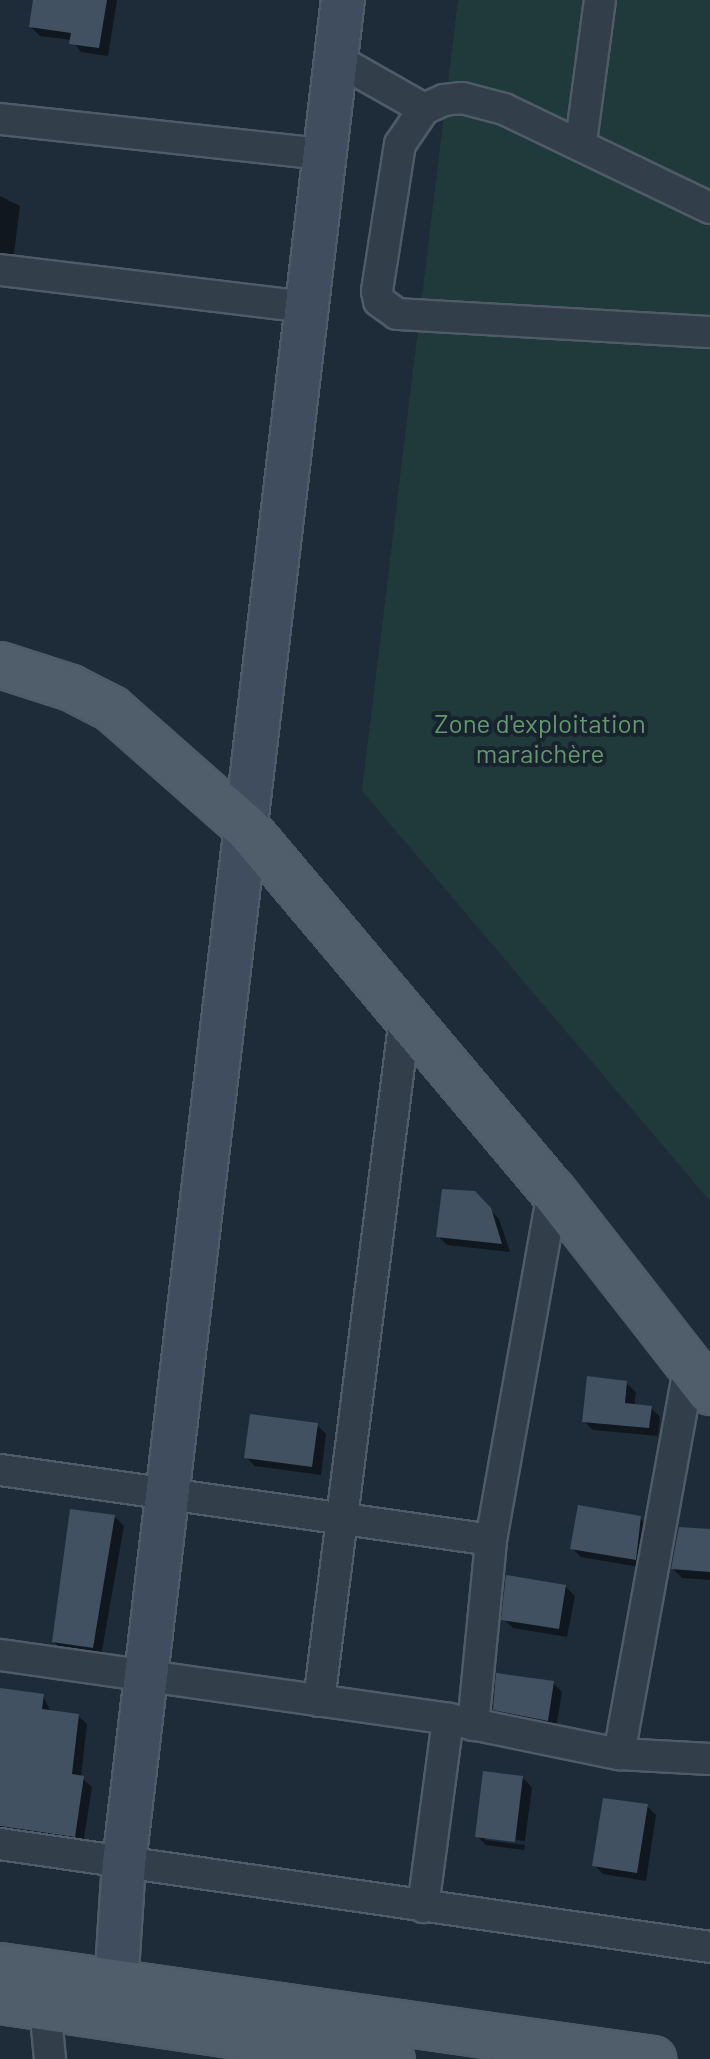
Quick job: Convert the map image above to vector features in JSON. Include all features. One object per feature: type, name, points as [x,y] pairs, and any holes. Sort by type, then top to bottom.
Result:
[{"type":"main road","points":[[0,665],[71,688],[112,709],[246,827],[553,1191],[700,1381]]},
{"type":"main road","points":[[0,1966],[116,2000],[392,2059]]},
{"type":"main road","points":[[0,2001],[45,2007],[116,2000],[653,2059]]},
{"type":"street","points":[[116,2000],[124,1863],[307,307],[322,154],[343,0]]},
{"type":"street","points":[[581,142],[600,0]]},
{"type":"street","points":[[336,59],[424,109]]},
{"type":"street","points":[[710,208],[581,142],[481,102],[444,100],[424,109],[400,144],[393,167],[377,291],[387,309],[710,332]]},
{"type":"street","points":[[0,119],[322,154]]},
{"type":"street","points":[[0,270],[307,307]]},
{"type":"street","points":[[319,1701],[405,1017]]},
{"type":"street","points":[[423,1907],[460,1722],[553,1191]]},
{"type":"street","points":[[619,1754],[700,1381]]},
{"type":"street","points":[[0,1470],[491,1540]]},
{"type":"street","points":[[0,1655],[460,1722],[619,1754],[710,1759]]},
{"type":"street","points":[[0,1844],[710,1947]]},
{"type":"street","points":[[45,2007],[50,2059]]},
{"type":"green space","name":"Zone d'exploitation maraichère","points":[[458,0],[710,0],[710,1201],[362,791]]},
{"type":"building","points":[[33,0],[107,0],[99,48],[69,44],[71,33],[29,27]]},
{"type":"building","points":[[442,1189],[475,1191],[491,1208],[502,1244],[436,1237]]},
{"type":"building","points":[[587,1376],[627,1381],[625,1403],[652,1406],[649,1428],[582,1422]]},
{"type":"building","points":[[250,1414],[318,1423],[312,1467],[244,1458]]},
{"type":"building","points":[[578,1505],[641,1516],[636,1560],[570,1549]]},
{"type":"building","points":[[70,1509],[115,1515],[93,1648],[52,1642]]},
{"type":"building","points":[[679,1527],[710,1529],[710,1572],[671,1569]]},
{"type":"building","points":[[506,1575],[566,1585],[559,1629],[501,1620]]},
{"type":"building","points":[[496,1673],[554,1681],[548,1721],[493,1710]]},
{"type":"building","points":[[0,1688],[44,1694],[42,1709],[79,1714],[72,1774],[84,1776],[75,1837],[0,1826]]},
{"type":"building","points":[[483,1771],[523,1776],[515,1842],[475,1837]]},
{"type":"building","points":[[603,1798],[648,1804],[637,1873],[592,1866]]}]
